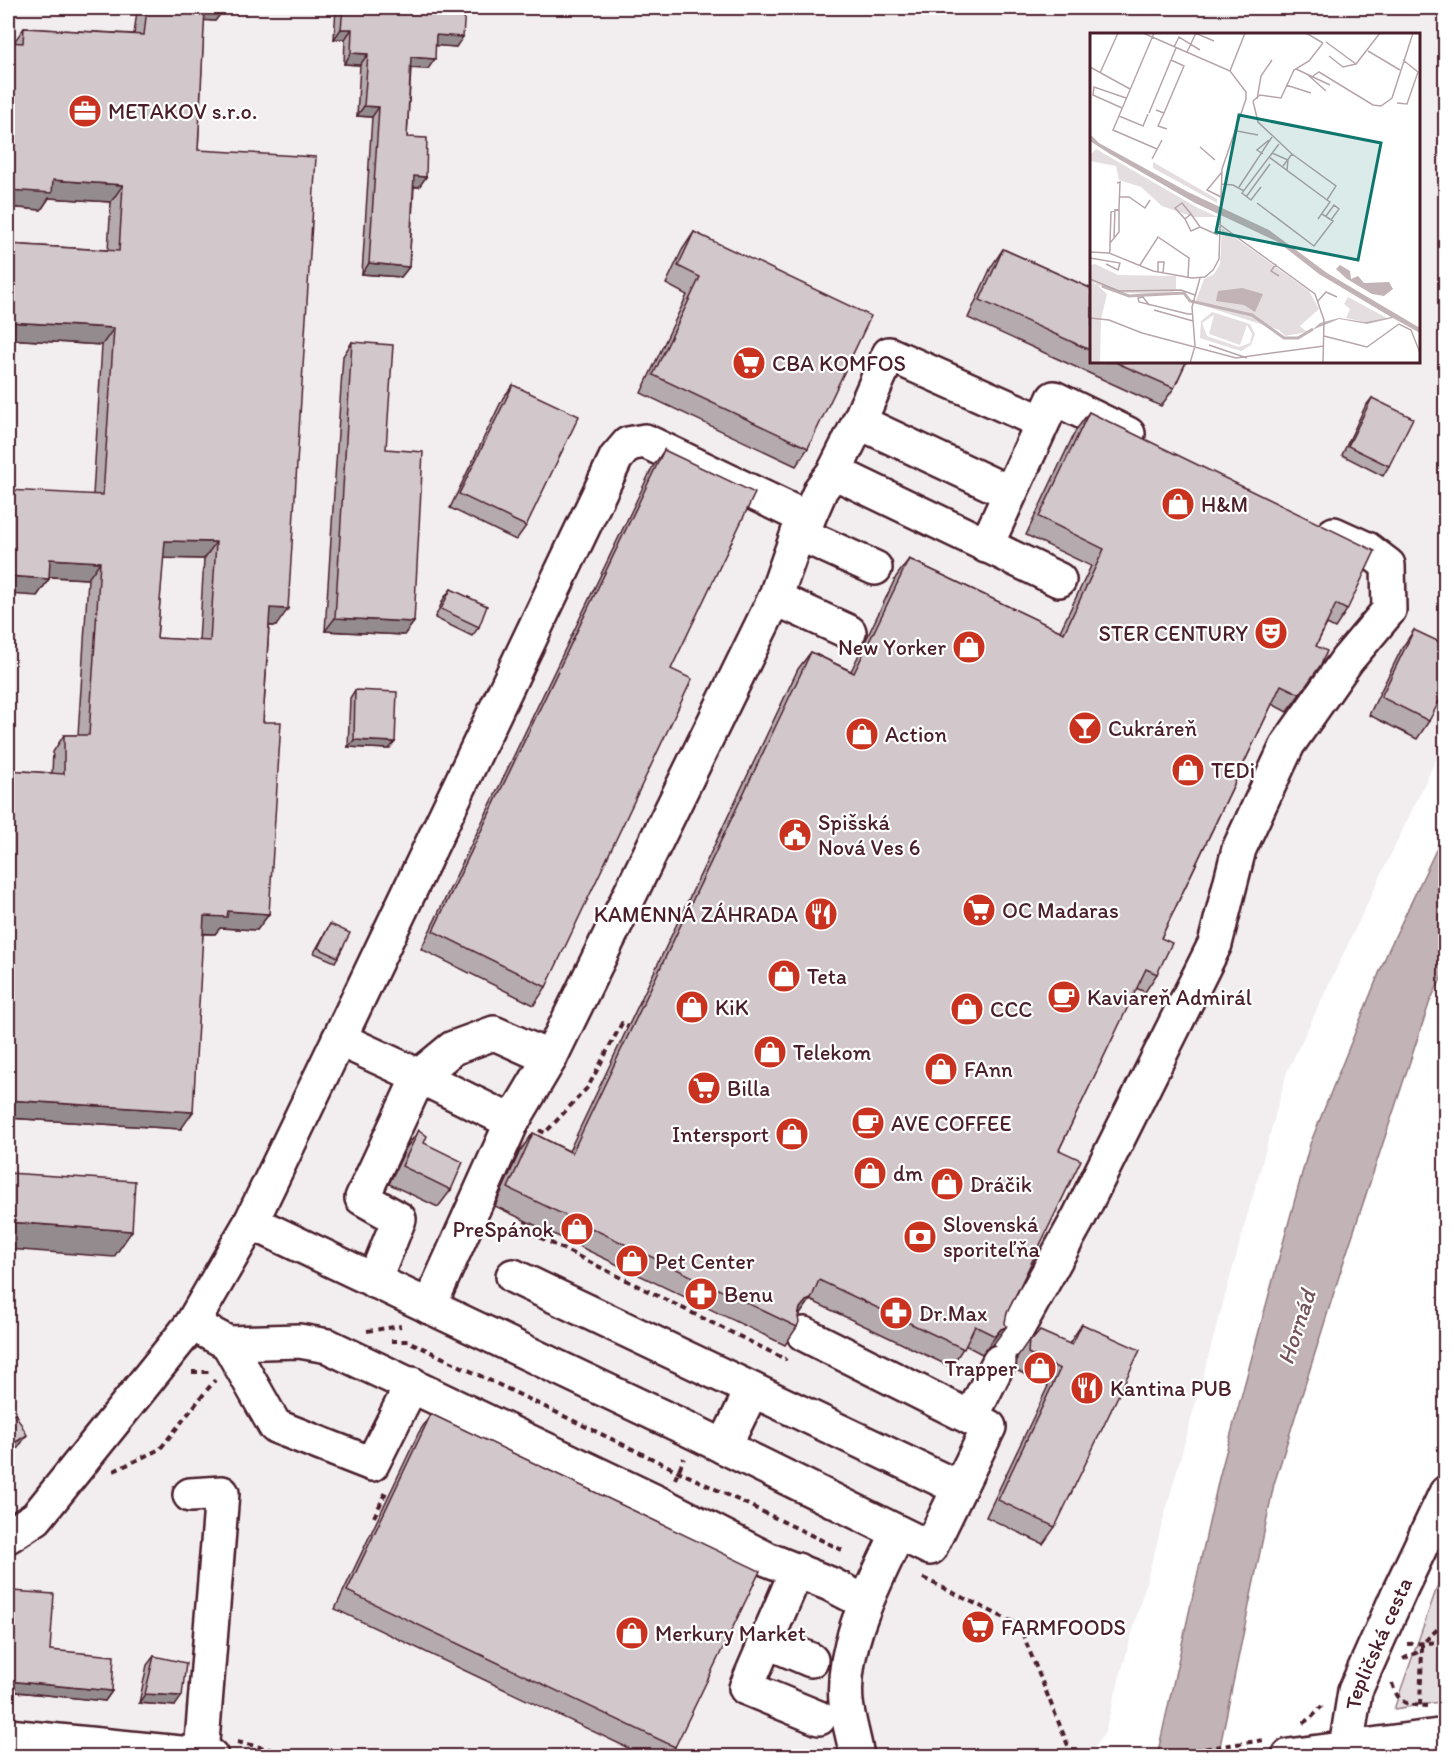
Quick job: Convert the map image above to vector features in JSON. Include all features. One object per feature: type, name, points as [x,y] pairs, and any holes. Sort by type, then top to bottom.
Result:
[{"type":"street","points":[[429,1306],[512,1122],[550,1058],[775,598],[803,526],[821,489],[834,472],[889,354],[1042,422]]},
{"type":"street","points":[[986,546],[1054,398],[1151,445]]},
{"type":"street","points":[[858,422],[1010,493]]},
{"type":"street","points":[[8,1536],[36,1518],[192,1323],[250,1222],[616,458],[628,444],[645,441],[803,526],[874,568]]},
{"type":"street","points":[[834,472],[1059,580]]},
{"type":"street","points":[[971,1418],[1078,1219],[1215,944],[1239,849],[1288,744],[1347,660],[1389,610],[1388,565],[1367,549],[1313,523]]},
{"type":"street","points":[[775,598],[849,632]]},
{"type":"street","points":[[374,1281],[399,1219],[362,1198],[418,1076],[453,1048],[494,1033],[550,1058]]},
{"type":"street","points":[[339,1039],[512,1122]]},
{"type":"street","points":[[250,1222],[724,1447],[930,1548],[989,1427],[797,1342]]},
{"type":"street","points":[[513,1276],[959,1488]]},
{"type":"street","points":[[192,1323],[228,1343],[299,1341],[328,1346],[412,1384],[664,1506],[767,1559],[831,1584],[865,1602]]},
{"type":"street","points":[[228,1343],[275,1426],[372,1464],[412,1384]]},
{"type":"street","points":[[724,1447],[752,1390]]},
{"type":"street","points":[[8,1736],[206,1755],[222,1493],[190,1495]]},
{"type":"street","name":"Tepličská cesta","points":[[1346,1748],[1355,1691],[1446,1493]]},
{"type":"street","points":[[857,1756],[846,1704],[846,1678],[865,1602],[898,1533]]},
{"type":"street","points":[[797,1570],[746,1688],[819,1718]]},
{"type":"street","points":[[766,1641],[811,1660]]},
{"type":"street","points":[[1279,1748],[1346,1748],[1440,1736]]},
{"type":"path","points":[[532,1207],[523,1229],[785,1359],[797,1342]]},
{"type":"path","points":[[108,1474],[160,1449],[220,1374],[187,1372]]},
{"type":"path","points":[[685,1457],[679,1471],[842,1550]]},
{"type":"path","points":[[917,1576],[1019,1625],[1071,1756]]},
{"type":"path","points":[[1420,1705],[1422,1644],[1446,1621]]},
{"type":"path","points":[[1412,1644],[1446,1642]]},
{"type":"path","points":[[1395,1665],[1408,1655],[1422,1650]]},
{"type":"path","points":[[1392,1679],[1397,1696],[1406,1704],[1430,1706],[1440,1736]]},
{"type":"path","points":[[1153,1756],[1279,1748]]},
{"type":"shaded area","points":[[8,8],[1445,8],[1445,741],[1287,1072],[1105,1731],[1090,1756],[8,1756]]},
{"type":"shaded area","points":[[1445,1565],[1445,1701],[1394,1709]]},
{"type":"water","name":"Hornád","points":[[1445,831],[1445,971],[1430,1001],[1341,1270],[1274,1484],[1218,1756],[1157,1756],[1219,1478],[1310,1144],[1388,951]]},
{"type":"building","points":[[147,8],[205,8],[198,150],[316,157],[288,609],[270,608],[263,722],[281,722],[269,914],[228,911],[227,917],[204,916],[193,1112],[8,1100],[8,770],[64,774],[64,735],[89,735],[100,562],[50,559],[49,579],[8,576],[8,490],[103,495],[114,328],[8,322],[8,244],[119,251],[123,185],[53,180],[52,193],[8,190],[8,42],[23,43],[24,28],[144,35]],"holes":[[[165,541],[216,542],[210,641],[157,638]]]},
{"type":"building","points":[[343,8],[465,8],[463,37],[436,35],[435,59],[411,57],[407,137],[427,138],[426,177],[414,176],[409,267],[369,263],[379,107],[364,106],[368,54],[351,53],[352,29],[341,29]]},
{"type":"building","name":"CBA KOMFOS","points":[[694,232],[871,316],[808,448],[653,375],[700,277],[678,266]]},
{"type":"building","points":[[1003,249],[1090,288],[1090,350],[980,300]]},
{"type":"building","points":[[352,342],[393,345],[386,449],[423,452],[414,622],[335,618]]},
{"type":"building","points":[[1117,363],[1186,363],[1174,388]]},
{"type":"building","points":[[513,385],[579,416],[526,526],[459,494]]},
{"type":"building","points":[[1372,398],[1413,418],[1389,466],[1348,446]]},
{"type":"building","points":[[1089,412],[1375,551],[1347,610],[1336,604],[1316,646],[1327,651],[1320,666],[1300,694],[1281,685],[1161,938],[1172,943],[1157,974],[1146,969],[1059,1150],[1081,1160],[1007,1313],[1006,1327],[995,1336],[975,1326],[964,1349],[819,1280],[811,1299],[800,1308],[797,1327],[508,1188],[533,1133],[572,1153],[811,652],[854,673],[909,559],[1064,633],[1104,549],[1039,517]]},
{"type":"building","points":[[664,450],[755,493],[671,669],[692,679],[546,987],[433,931]]},
{"type":"building","points":[[451,589],[487,606],[479,627],[441,609]]},
{"type":"building","points":[[1414,630],[1446,645],[1446,688],[1429,721],[1381,697]]},
{"type":"building","points":[[355,690],[397,692],[395,742],[354,740]]},
{"type":"building","points":[[330,924],[350,933],[338,957],[318,948]]},
{"type":"building","points":[[419,1130],[427,1136],[424,1143],[463,1162],[451,1190],[402,1166]]},
{"type":"building","points":[[8,1173],[135,1181],[132,1231],[8,1222]]},
{"type":"building","points":[[1082,1324],[1140,1350],[1055,1527],[998,1500],[1060,1369],[1028,1353],[1029,1340],[1040,1331],[1072,1345]]},
{"type":"building","points":[[15,1413],[27,1435],[8,1447],[8,1417]]},
{"type":"building","points":[[431,1414],[760,1571],[675,1747],[347,1591]]},
{"type":"building","points":[[12,1591],[54,1594],[50,1650],[114,1656],[112,1691],[8,1681]]},
{"type":"building","points":[[154,1656],[186,1663],[182,1696],[145,1694]]},
{"type":"place","name":"METAKOV s.r.o.","points":[[85,111]]},
{"type":"place","name":"CBA KOMFOS","points":[[749,363]]},
{"type":"place","name":"H&M","points":[[1178,504]]},
{"type":"place","name":"STER CENTURY","points":[[1271,633]]},
{"type":"place","name":"New Yorker","points":[[969,647]]},
{"type":"place","name":"Cukráreň","points":[[1085,728]]},
{"type":"place","name":"Action","points":[[862,734]]},
{"type":"place","name":"TEDi","points":[[1188,770]]},
{"type":"place","name":"Spišská Nová Ves 6","points":[[795,835]]},
{"type":"place","name":"OC Madaras","points":[[979,910]]},
{"type":"place","name":"KAMENNÁ ZÁHRADA","points":[[821,914]]},
{"type":"place","name":"Teta","points":[[784,976]]},
{"type":"place","name":"Kaviareň Admirál","points":[[1064,997]]},
{"type":"place","name":"KiK","points":[[692,1007]]},
{"type":"place","name":"CCC","points":[[967,1009]]},
{"type":"place","name":"Telekom","points":[[770,1052]]},
{"type":"place","name":"FAnn","points":[[941,1069]]},
{"type":"place","name":"Billa","points":[[704,1088]]},
{"type":"place","name":"AVE COFFEE","points":[[868,1123]]},
{"type":"place","name":"Intersport","points":[[792,1134]]},
{"type":"place","name":"dm","points":[[870,1173]]},
{"type":"place","name":"Dráčik","points":[[947,1184]]},
{"type":"place","name":"PreSpánok","points":[[577,1229]]},
{"type":"place","name":"Slovenská sporiteľňa","points":[[920,1237]]},
{"type":"place","name":"Pet Center","points":[[632,1261]]},
{"type":"place","name":"Benu","points":[[701,1294]]},
{"type":"place","name":"Dr.Max","points":[[896,1313]]},
{"type":"place","name":"Trapper","points":[[1040,1368]]},
{"type":"place","name":"Kantina PUB","points":[[1087,1388]]},
{"type":"place","name":"FARMFOODS","points":[[978,1627]]},
{"type":"place","name":"Merkury Market","points":[[632,1633]]}]
